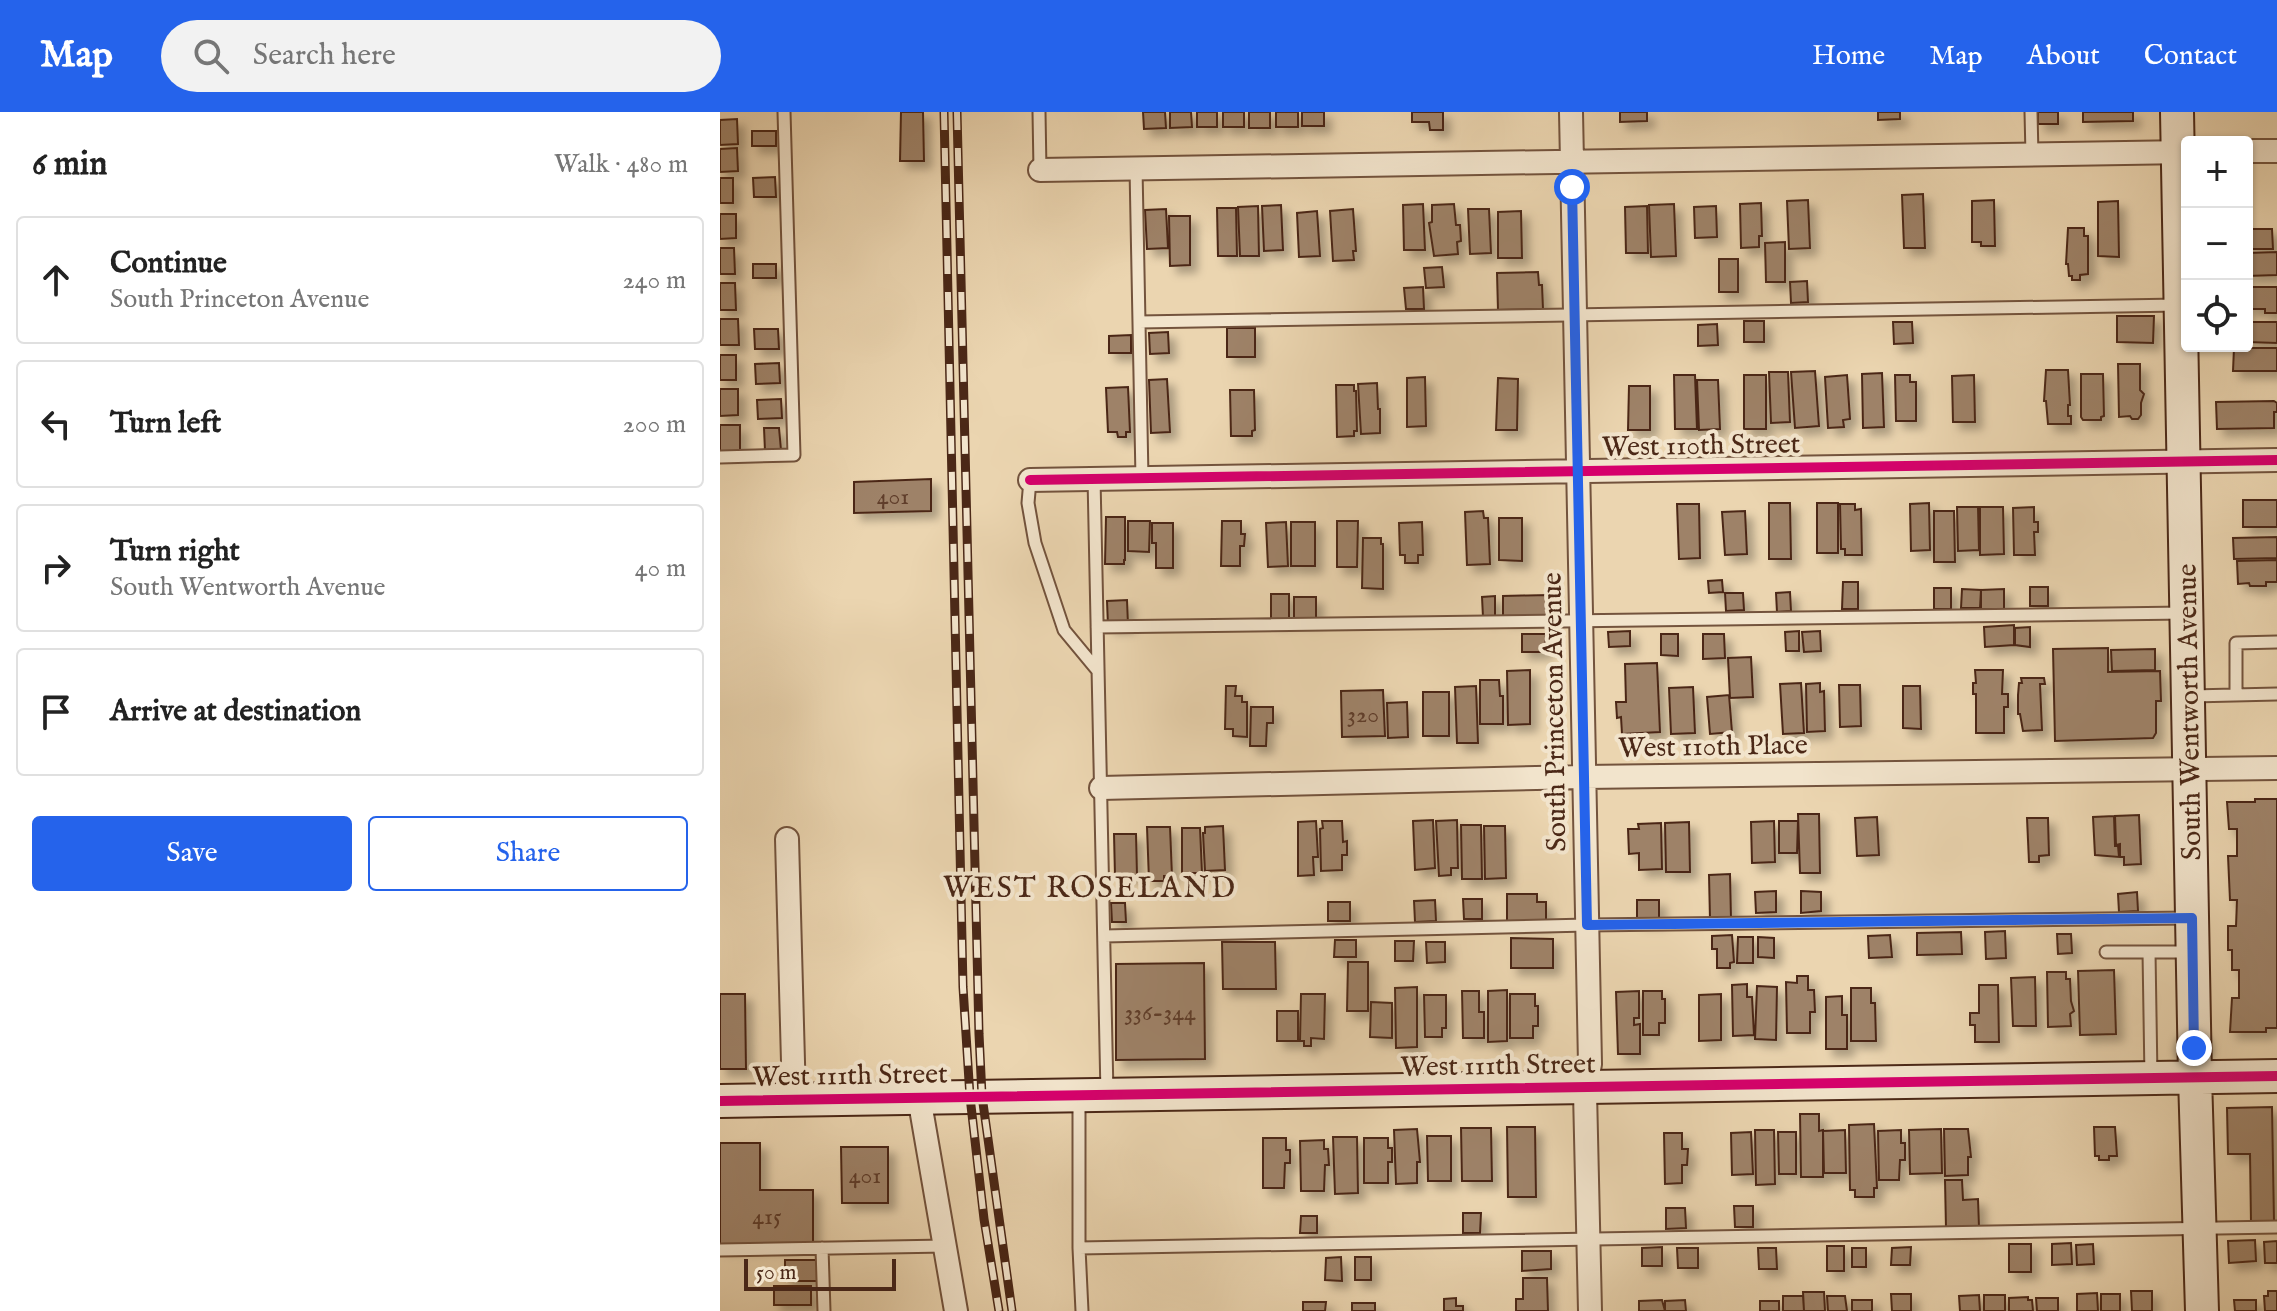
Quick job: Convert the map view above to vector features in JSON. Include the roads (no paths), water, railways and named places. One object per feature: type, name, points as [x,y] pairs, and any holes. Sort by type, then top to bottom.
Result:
[{"type":"main road","name":"South Wentworth Avenue","points":[[2177,112],[2181,144]]},
{"type":"main road","name":"South Wentworth Avenue","points":[[2181,208],[2180,304],[2192,952],[2202,1311]]},
{"type":"main road","name":"West 111th Street","points":[[720,1101],[2277,1076]]},
{"type":"street","name":"South Princeton Avenue","points":[[1571,112],[1590,1064],[1586,1087],[1590,1311]]},
{"type":"street","points":[[2253,151],[2277,151]]},
{"type":"street","points":[[1040,170],[2181,152]]},
{"type":"street","name":"West 110th Street","points":[[1030,480],[2277,460]]},
{"type":"street","name":"West 110th Place","points":[[1101,788],[1584,777],[2277,768]]},
{"type":"street","points":[[787,839],[794,1099]]},
{"type":"street","points":[[919,1097],[956,1311]]},
{"type":"lane","points":[[720,457],[794,455],[784,112]]},
{"type":"lane","points":[[1039,112],[1040,170]]},
{"type":"lane","points":[[2031,112],[2032,155]]},
{"type":"lane","points":[[1136,168],[1142,478]]},
{"type":"lane","points":[[1139,322],[2180,304]]},
{"type":"lane","points":[[1082,1311],[1079,1248],[1104,936],[1094,478]]},
{"type":"lane","points":[[1030,480],[1028,503],[1035,543],[1064,630],[1098,671]]},
{"type":"lane","points":[[1097,627],[2186,613]]},
{"type":"lane","points":[[2236,695],[2236,643],[2277,642]]},
{"type":"lane","points":[[2188,696],[2277,694]]},
{"type":"lane","points":[[1104,936],[1587,925],[2192,918]]},
{"type":"lane","points":[[2106,952],[2192,952]]},
{"type":"lane","points":[[2149,952],[2151,1077]]},
{"type":"lane","points":[[1079,1248],[2277,1227]]},
{"type":"lane","points":[[720,1250],[945,1246]]},
{"type":"lane","points":[[822,1248],[824,1311]]},
{"type":"railway","points":[[944,112],[963,987],[970,1097],[984,1219],[999,1311]]},
{"type":"railway","points":[[957,112],[979,1034],[982,1096],[1012,1311]]},
{"type":"district","name":"WEST ROSELAND","points":[[1090,887]]}]
